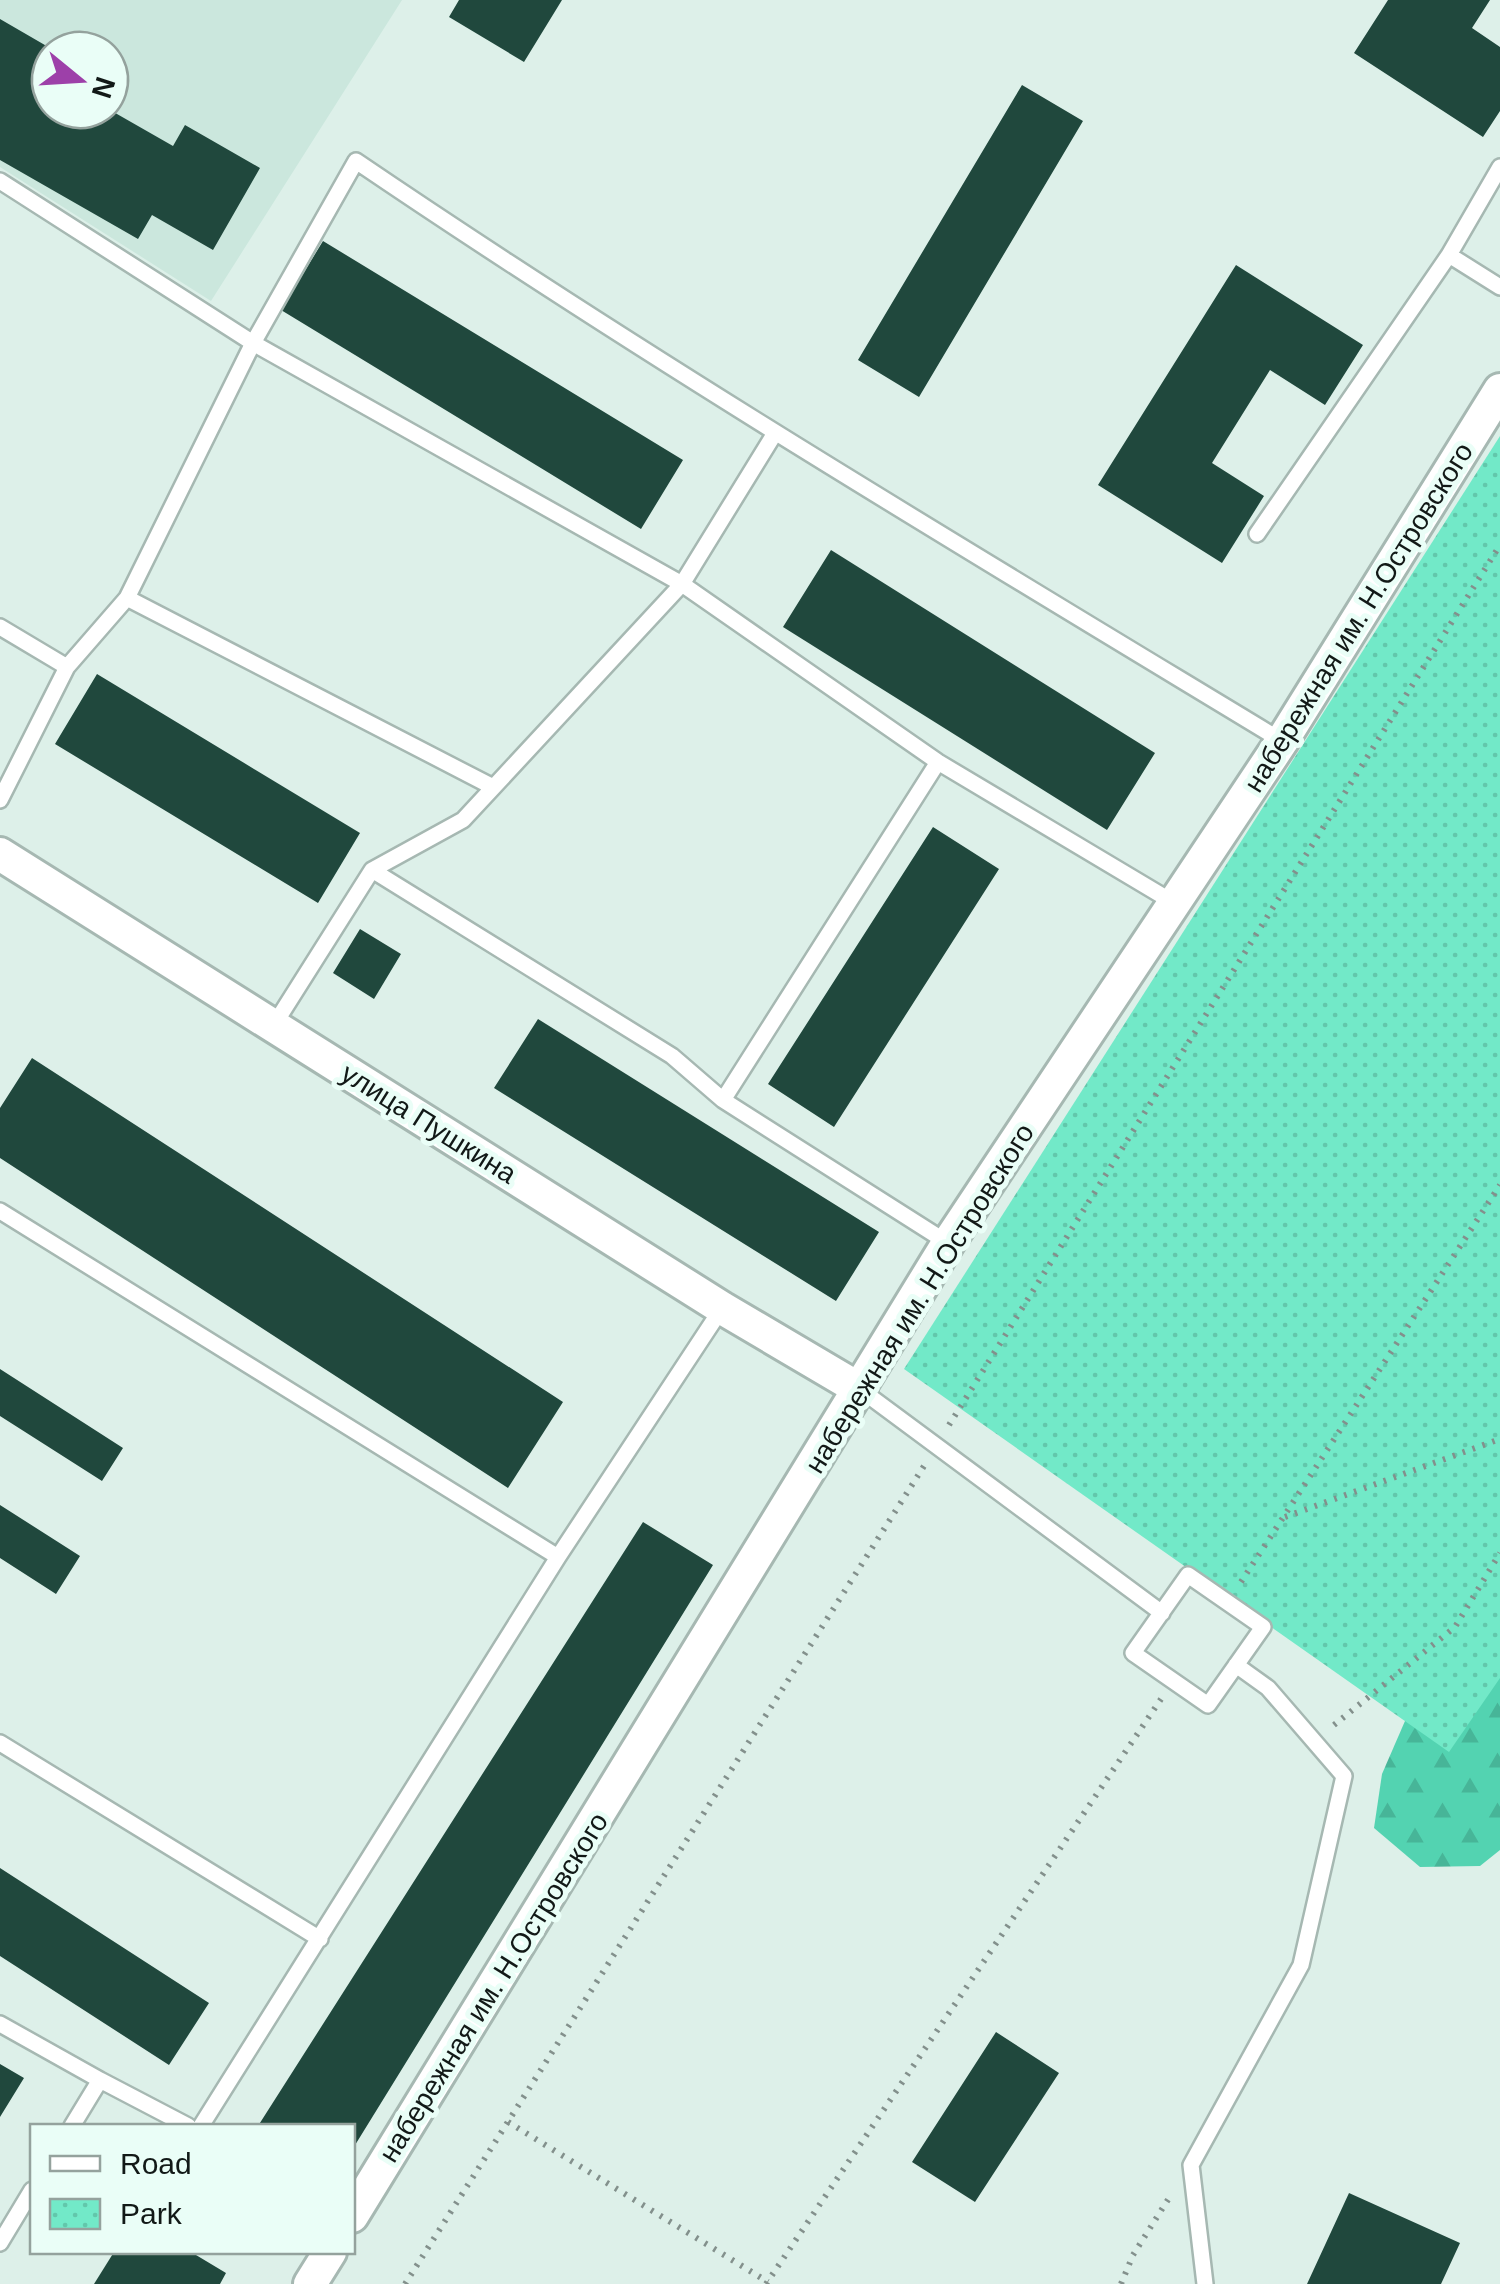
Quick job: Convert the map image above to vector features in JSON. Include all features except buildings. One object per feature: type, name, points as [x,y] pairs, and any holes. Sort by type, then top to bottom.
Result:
[{"type":"street","name":"набережная им. Н.Островского","points":[[355,2211],[948,1244],[1282,741],[1500,390]]},
{"type":"street","name":"улица Пушкина","points":[[2,860],[274,1025],[722,1308],[861,1390]]},
{"type":"street","points":[[310,2284],[329,2254]]},
{"type":"lane","points":[[0,800],[67,667],[127,598],[254,344],[356,161],[538,284],[775,433],[1282,741]]},
{"type":"lane","points":[[1257,534],[1449,256],[1500,167]]},
{"type":"lane","points":[[0,181],[254,344],[682,584],[938,762],[1176,904]]},
{"type":"lane","points":[[1449,256],[1500,287]]},
{"type":"lane","points":[[274,1025],[372,870],[463,820],[682,584],[775,433]]},
{"type":"lane","points":[[127,598],[493,788]]},
{"type":"lane","points":[[0,627],[67,667]]},
{"type":"lane","points":[[722,1100],[938,762]]},
{"type":"lane","points":[[372,870],[672,1056],[722,1100],[948,1244]]},
{"type":"lane","points":[[0,1211],[558,1557]]},
{"type":"lane","points":[[203,2124],[558,1557],[722,1308]]},
{"type":"lane","points":[[861,1390],[1162,1612]]},
{"type":"lane","points":[[1188,1575],[1227,1602],[1263,1627],[1208,1705],[1133,1653],[1188,1575]]},
{"type":"lane","points":[[1209,2281],[1191,2165],[1301,1965],[1344,1776],[1268,1688],[1236,1665]]},
{"type":"lane","points":[[0,1743],[320,1939]]},
{"type":"lane","points":[[0,2024],[184,2124]]},
{"type":"lane","points":[[73,2124],[100,2080]]},
{"type":"lane","points":[[0,2243],[30,2193]]},
{"type":"path","points":[[405,2284],[1500,545]]},
{"type":"path","points":[[1227,1602],[1500,1185]]},
{"type":"path","points":[[1283,1518],[1500,1439]]},
{"type":"path","points":[[1314,1742],[1455,1627],[1500,1553]]},
{"type":"path","points":[[508,2122],[767,2283],[1173,1681]]},
{"type":"path","points":[[1121,2284],[1132,2255],[1191,2165]]},
{"type":"shaded area","points":[[0,0],[402,0],[211,301],[0,167]]},
{"type":"green space","points":[[1500,436],[1500,1678],[1449,1752],[904,1369]]},
{"type":"green space","points":[[1500,1600],[1500,1850],[1480,1866],[1420,1867],[1374,1828],[1382,1774],[1405,1721]]}]
